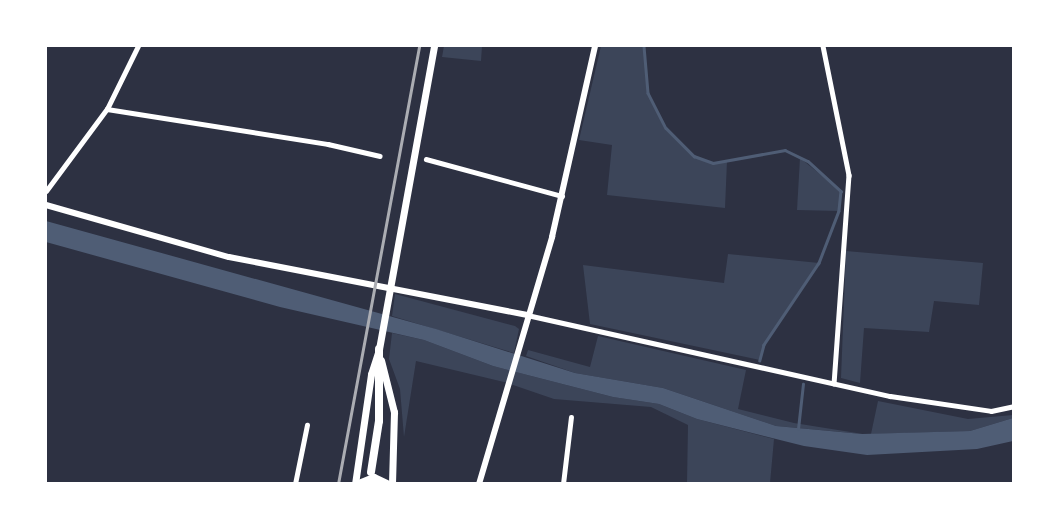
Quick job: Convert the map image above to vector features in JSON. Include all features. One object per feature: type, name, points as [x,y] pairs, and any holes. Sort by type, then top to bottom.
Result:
[{"type":"highway","points":[[371,472],[380,410],[379,349],[434,46]]},
{"type":"highway","points":[[379,349],[394,412],[389,484],[374,478],[357,484],[370,374],[379,349]]},
{"type":"main road","points":[[480,484],[563,196],[595,46]]},
{"type":"main road","points":[[46,205],[229,257],[359,280],[527,315]]},
{"type":"street","points":[[46,191],[107,109],[138,46]]},
{"type":"street","points":[[823,46],[849,175],[834,383]]},
{"type":"street","points":[[107,109],[328,144],[380,156]]},
{"type":"street","points":[[426,159],[563,196]]},
{"type":"street","points":[[527,315],[947,407],[991,411],[1013,406]]},
{"type":"street","points":[[564,484],[571,417]]},
{"type":"street","points":[[295,484],[307,425]]},
{"type":"shaded area","points":[[444,46],[482,46],[481,61],[442,57]]},
{"type":"shaded area","points":[[601,46],[644,46],[648,93],[666,128],[694,156],[713,163],[727,161],[725,208],[607,195],[612,145],[579,140]]},
{"type":"shaded area","points":[[800,158],[841,191],[839,211],[797,210]]},
{"type":"shaded area","points":[[46,221],[436,329],[575,373],[663,388],[776,426],[862,434],[970,431],[1013,418],[1013,441],[977,449],[867,455],[804,446],[697,419],[659,404],[613,397],[493,366],[424,340],[280,307],[46,242]]},
{"type":"shaded area","points":[[846,251],[983,263],[979,305],[934,301],[929,332],[864,328],[860,383],[841,378]]},
{"type":"shaded area","points":[[728,254],[819,263],[764,345],[760,360],[590,324],[583,265],[724,283]]},
{"type":"shaded area","points":[[395,294],[515,326],[519,329],[514,353],[392,316]]},
{"type":"shaded area","points":[[392,333],[424,340],[493,366],[613,397],[659,404],[697,419],[774,439],[770,483],[687,483],[688,425],[651,407],[554,399],[504,382],[416,361],[404,437],[400,389],[389,359]]},
{"type":"shaded area","points":[[598,336],[746,370],[738,409],[794,423],[863,434],[776,426],[663,388],[575,373],[526,356],[528,350],[590,367]]},
{"type":"shaded area","points":[[878,401],[968,419],[1013,415],[1013,418],[970,431],[871,434]]},
{"type":"waterway","points":[[644,46],[648,93],[666,128],[694,156],[713,163],[785,150],[808,161],[841,191],[839,211],[819,263],[764,345],[760,360]]},
{"type":"waterway","points":[[798,429],[803,384]]},
{"type":"railway","points":[[338,484],[419,46]]}]
